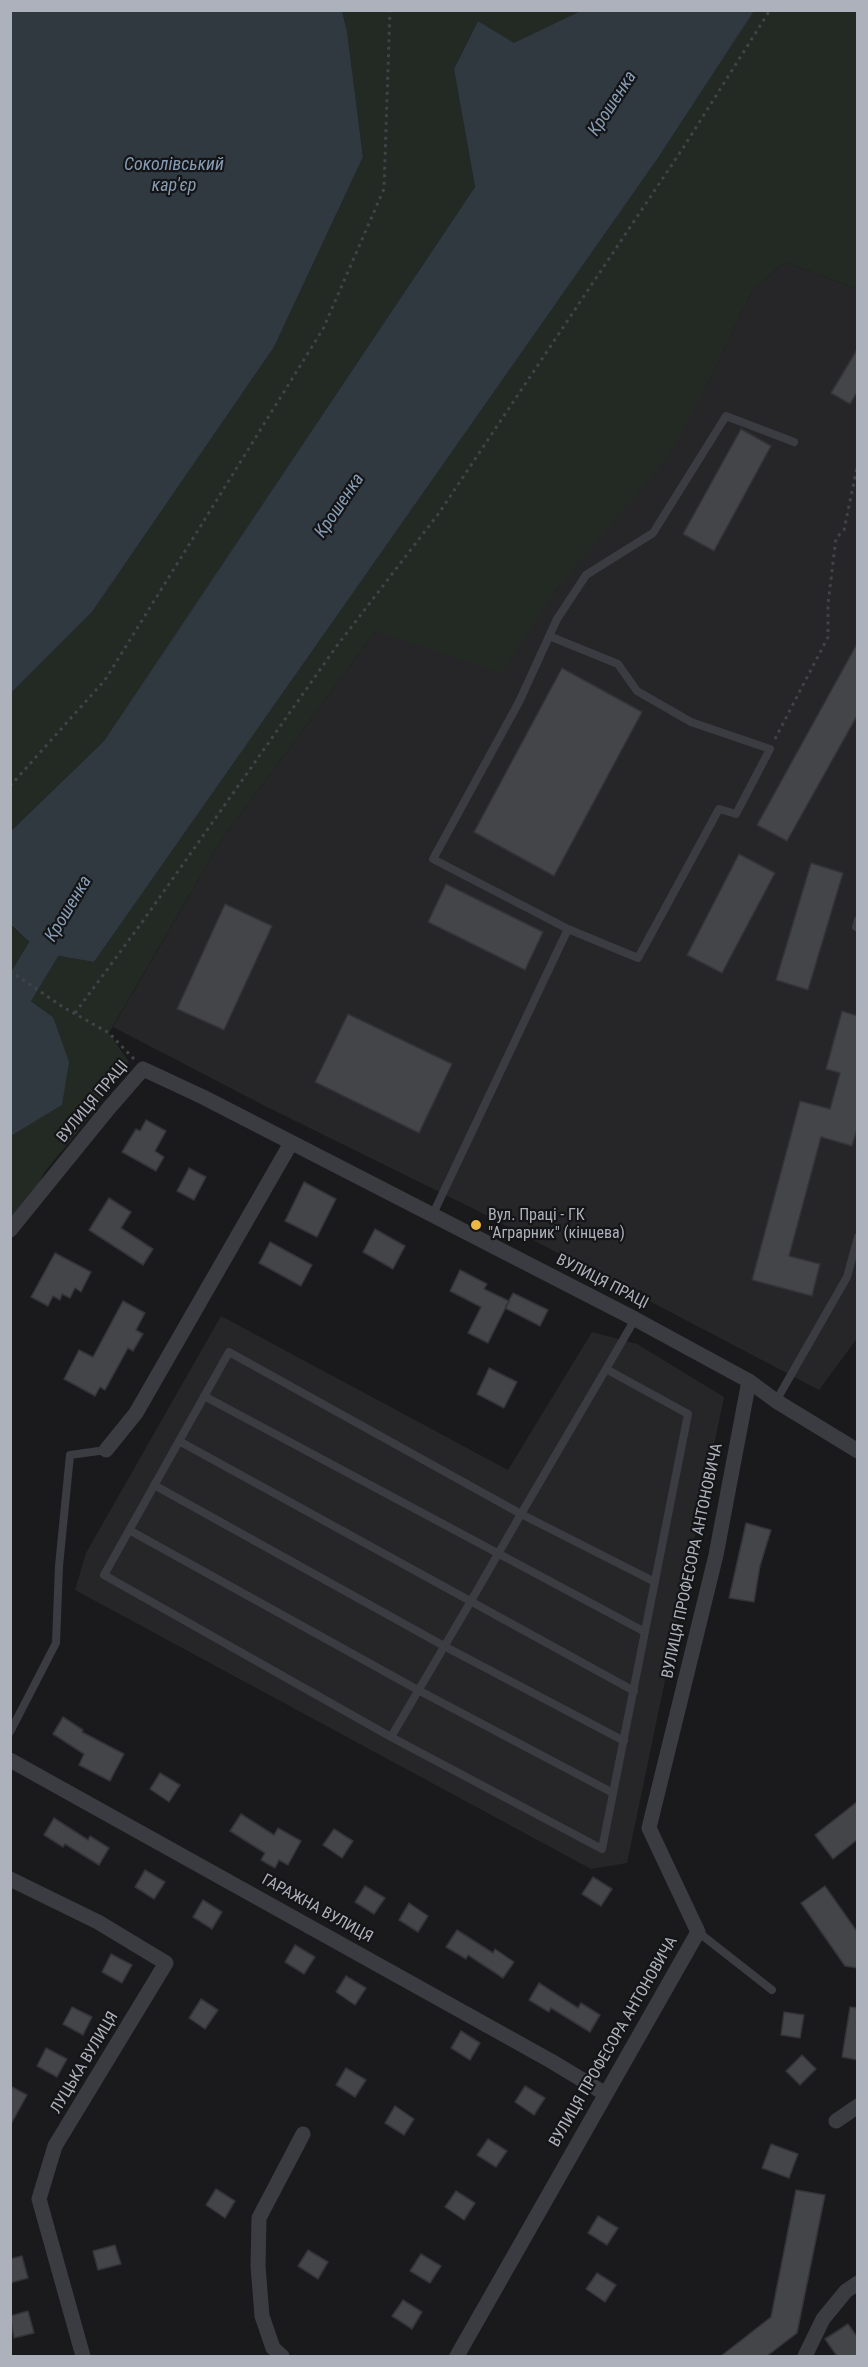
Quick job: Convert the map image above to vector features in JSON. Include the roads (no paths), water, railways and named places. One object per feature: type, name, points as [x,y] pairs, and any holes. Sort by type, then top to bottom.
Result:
[{"type":"street","name":"ВУЛИЦЯ ПРАЦІ","points":[[10,1230],[143,1069],[203,1097],[635,1319],[749,1380],[776,1401],[858,1451]]},
{"type":"street","points":[[106,1450],[136,1413],[291,1143]]},
{"type":"street","name":"ВУЛИЦЯ ПРОФЕСОРА АНТОНОВИЧА","points":[[457,2356],[604,2093],[698,1932],[649,1828],[716,1555],[749,1380]]},
{"type":"street","name":"ГАРАЖНА ВУЛИЦЯ","points":[[10,1760],[551,2061],[604,2093]]},
{"type":"street","name":"ЛУЦЬКА ВУЛИЦЯ","points":[[10,1879],[98,1922],[166,1963],[55,2146],[39,2199],[83,2356]]},
{"type":"street","points":[[836,2121],[858,2106]]},
{"type":"street","points":[[282,2356],[273,2348],[262,2316],[258,2266],[259,2218],[303,2134]]},
{"type":"street","points":[[805,2356],[823,2319],[846,2291],[858,2283]]},
{"type":"lane","points":[[549,636],[618,664],[638,691],[691,722],[770,749],[736,814],[719,809],[638,958],[568,929],[433,859],[519,702],[549,636],[557,619],[586,575],[653,533],[726,416],[794,442]]},
{"type":"lane","points":[[858,920],[856,927],[858,928]]},
{"type":"lane","points":[[432,1216],[568,929]]},
{"type":"lane","points":[[776,1401],[847,1278],[858,1237]]},
{"type":"lane","points":[[391,1737],[635,1319]]},
{"type":"lane","points":[[606,1369],[688,1414],[624,1741],[602,1849],[391,1737],[104,1575],[229,1352],[521,1514],[655,1582]]},
{"type":"lane","points":[[204,1396],[645,1632]]},
{"type":"lane","points":[[179,1441],[633,1691]]},
{"type":"lane","points":[[10,1732],[56,1643],[59,1566],[70,1455],[106,1450]]},
{"type":"lane","points":[[154,1485],[444,1646],[624,1741]]},
{"type":"lane","points":[[129,1530],[418,1690],[613,1793]]},
{"type":"lane","points":[[698,1932],[772,1990]]},
{"type":"water","name":"Соколівський кар'єр","points":[[11,10],[342,11],[347,31],[363,157],[274,347],[92,612],[11,693]]},
{"type":"water","points":[[583,10],[754,11],[658,158],[94,962],[41,953],[11,925],[11,831],[104,741],[475,187],[454,69],[478,21],[514,43]]},
{"type":"water","points":[[10,986],[53,1017],[69,1062],[62,1105],[11,1136]]},
{"type":"waterway","name":"Крошенка","points":[[10,1005],[63,917]]},
{"type":"place","name":"Вул. Праці - ГК \"Аграрник\" (кінцева)","points":[[476,1225]]}]
